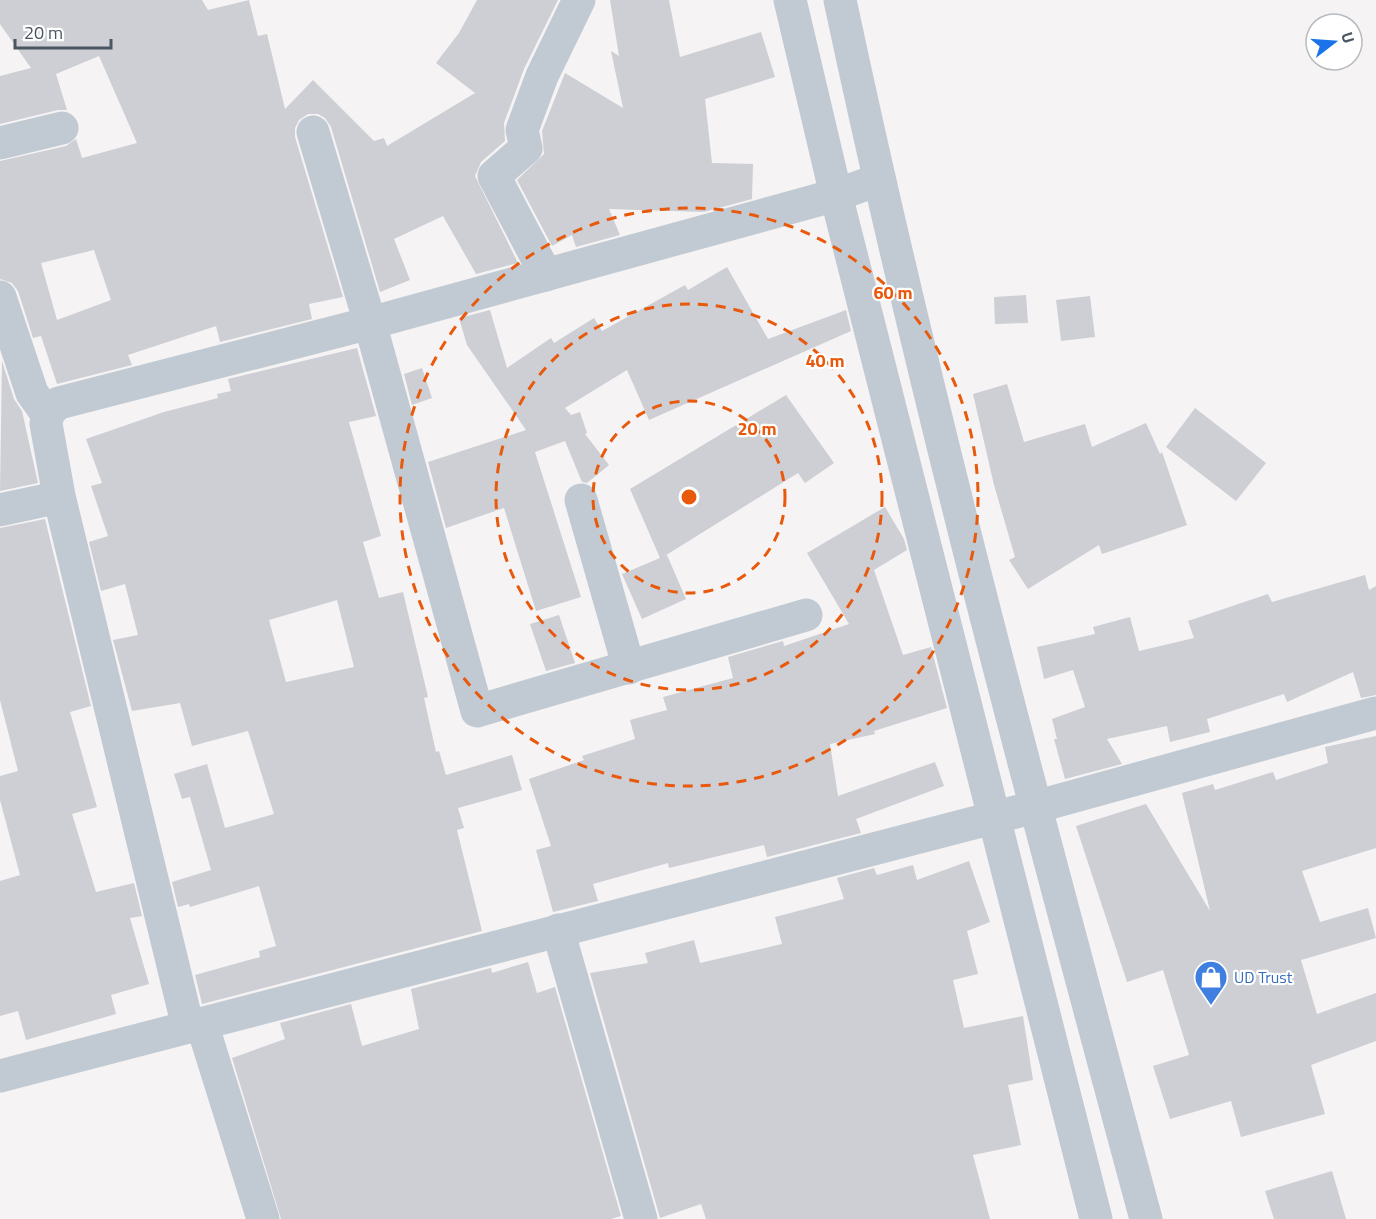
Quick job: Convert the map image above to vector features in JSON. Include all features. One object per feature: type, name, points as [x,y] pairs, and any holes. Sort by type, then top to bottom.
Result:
[{"type":"street","points":[[546,275],[494,176],[526,148],[522,130],[542,76],[579,0]]},
{"type":"street","points":[[790,0],[836,195],[1095,1219]]},
{"type":"street","points":[[840,0],[878,180],[1035,807],[1146,1219]]},
{"type":"street","points":[[0,143],[62,128]]},
{"type":"street","points":[[313,132],[370,323],[477,711],[806,615]]},
{"type":"street","points":[[47,414],[59,403],[370,323],[836,195],[878,180]]},
{"type":"street","points":[[0,297],[32,393],[47,414],[46,424],[59,496],[195,1025],[262,1219]]},
{"type":"street","points":[[0,510],[46,500]]},
{"type":"street","points":[[581,500],[629,668]]},
{"type":"street","points":[[0,1076],[1035,807],[1376,713]]},
{"type":"street","points":[[558,930],[641,1219]]},
{"type":"building","points":[[0,0],[202,0],[208,10],[249,0],[258,36],[267,34],[285,109],[313,80],[374,141],[384,138],[387,146],[475,93],[436,63],[459,33],[477,0],[558,0],[524,69],[504,123],[505,141],[481,162],[475,176],[518,263],[476,274],[443,216],[394,239],[410,280],[380,292],[331,127],[325,118],[318,114],[308,114],[299,120],[295,128],[295,137],[343,297],[309,304],[312,319],[220,342],[216,326],[128,355],[132,365],[57,384],[41,336],[33,338],[18,291],[12,283],[0,279],[0,161],[66,146],[76,139],[82,158],[137,143],[99,56],[56,74],[67,110],[58,110],[0,124],[0,76],[31,68],[0,24]],"holes":[[[94,250],[111,300],[57,320],[41,263]]]},
{"type":"building","points":[[610,0],[669,0],[680,57],[761,32],[775,77],[705,99],[712,163],[753,164],[752,199],[704,212],[609,209],[620,235],[576,247],[572,235],[552,246],[517,180],[544,154],[542,131],[565,73],[623,108],[611,51],[619,56]]},
{"type":"building","points":[[727,267],[768,339],[846,310],[851,331],[649,420],[627,370],[565,408],[571,415],[580,412],[587,433],[585,434],[609,465],[587,483],[582,482],[565,441],[535,452],[581,597],[536,611],[504,508],[446,528],[428,462],[526,430],[467,345],[459,318],[490,310],[507,368],[551,338],[554,343],[594,318],[602,331],[685,285],[688,290]]},
{"type":"building","points":[[1026,295],[1028,323],[995,324],[994,297]]},
{"type":"building","points":[[1090,296],[1095,337],[1061,341],[1056,300]]},
{"type":"building","points":[[357,348],[376,416],[349,422],[381,536],[363,542],[379,598],[403,592],[428,697],[424,698],[436,752],[439,751],[446,775],[512,755],[522,790],[458,808],[464,828],[457,830],[482,931],[202,1004],[195,975],[260,957],[259,951],[276,946],[259,886],[190,907],[189,904],[178,907],[172,882],[211,870],[190,797],[182,799],[174,774],[207,764],[225,828],[274,814],[248,731],[192,746],[180,703],[132,711],[113,640],[138,635],[125,584],[101,591],[89,542],[108,536],[91,486],[102,483],[86,439],[164,412],[218,398],[217,394],[231,391],[228,379]],"holes":[[[337,600],[354,667],[286,682],[269,620]]]},
{"type":"building","points":[[2,361],[14,399],[22,411],[38,483],[0,491]]},
{"type":"building","points":[[422,368],[432,398],[412,405],[404,374]]},
{"type":"building","points":[[1007,384],[1024,442],[1085,424],[1092,447],[1146,423],[1160,454],[1162,452],[1187,525],[1102,554],[1099,545],[1028,589],[1009,560],[1015,557],[994,485],[973,394]]},
{"type":"building","points":[[786,395],[834,463],[805,483],[798,473],[663,557],[667,555],[686,599],[642,619],[622,574],[660,558],[630,489]]},
{"type":"building","points":[[1195,408],[1266,463],[1236,501],[1166,447]]},
{"type":"building","points":[[885,507],[904,539],[907,550],[874,570],[903,655],[931,647],[947,708],[874,731],[875,734],[830,744],[838,796],[935,762],[944,786],[856,819],[861,833],[767,857],[764,845],[669,868],[668,863],[593,884],[598,901],[553,912],[536,850],[551,846],[529,779],[584,760],[582,756],[635,739],[630,720],[667,710],[663,697],[733,678],[728,657],[783,641],[784,646],[849,624],[807,553]]},
{"type":"building","points":[[45,519],[91,706],[70,712],[97,807],[72,814],[96,892],[134,883],[142,916],[130,918],[149,984],[111,995],[116,1014],[26,1040],[18,1011],[0,1016],[0,881],[20,875],[0,800],[0,776],[18,771],[0,700],[0,528]]},
{"type":"building","points":[[1365,575],[1369,590],[1376,586],[1376,695],[1361,698],[1353,672],[1287,702],[1284,694],[1207,719],[1210,732],[1170,742],[1167,726],[1107,739],[1122,764],[1065,779],[1054,739],[1057,739],[1052,719],[1085,707],[1073,670],[1044,679],[1037,647],[1095,634],[1093,627],[1130,617],[1139,651],[1194,638],[1188,621],[1268,594],[1272,602]]},
{"type":"building","points":[[559,615],[575,663],[546,671],[530,624]]},
{"type":"building","points":[[1376,736],[1376,848],[1302,871],[1320,922],[1368,908],[1376,938],[1301,960],[1317,1014],[1376,993],[1376,1041],[1311,1065],[1325,1114],[1241,1137],[1231,1101],[1170,1119],[1153,1066],[1189,1055],[1163,970],[1127,982],[1076,826],[1146,804],[1210,911],[1182,793],[1213,784],[1215,790],[1273,772],[1276,780],[1328,763],[1325,747]]},
{"type":"building","points":[[969,861],[990,922],[967,931],[978,974],[953,980],[964,1028],[1023,1016],[1033,1080],[1008,1085],[1021,1145],[973,1155],[990,1219],[706,1219],[701,1204],[660,1218],[590,973],[648,963],[645,953],[694,940],[700,963],[782,944],[775,917],[844,899],[837,878],[874,868],[877,875],[913,865],[917,880]]},
{"type":"building","points":[[528,962],[537,993],[555,987],[621,1216],[611,1219],[281,1219],[232,1058],[285,1039],[280,1023],[351,1004],[362,1046],[419,1029],[411,989],[491,968],[492,973]]},
{"type":"building","points":[[1332,1171],[1346,1219],[1274,1219],[1265,1191]]},
{"type":"place","name":"UD Trust","points":[[1211,1006]]}]
